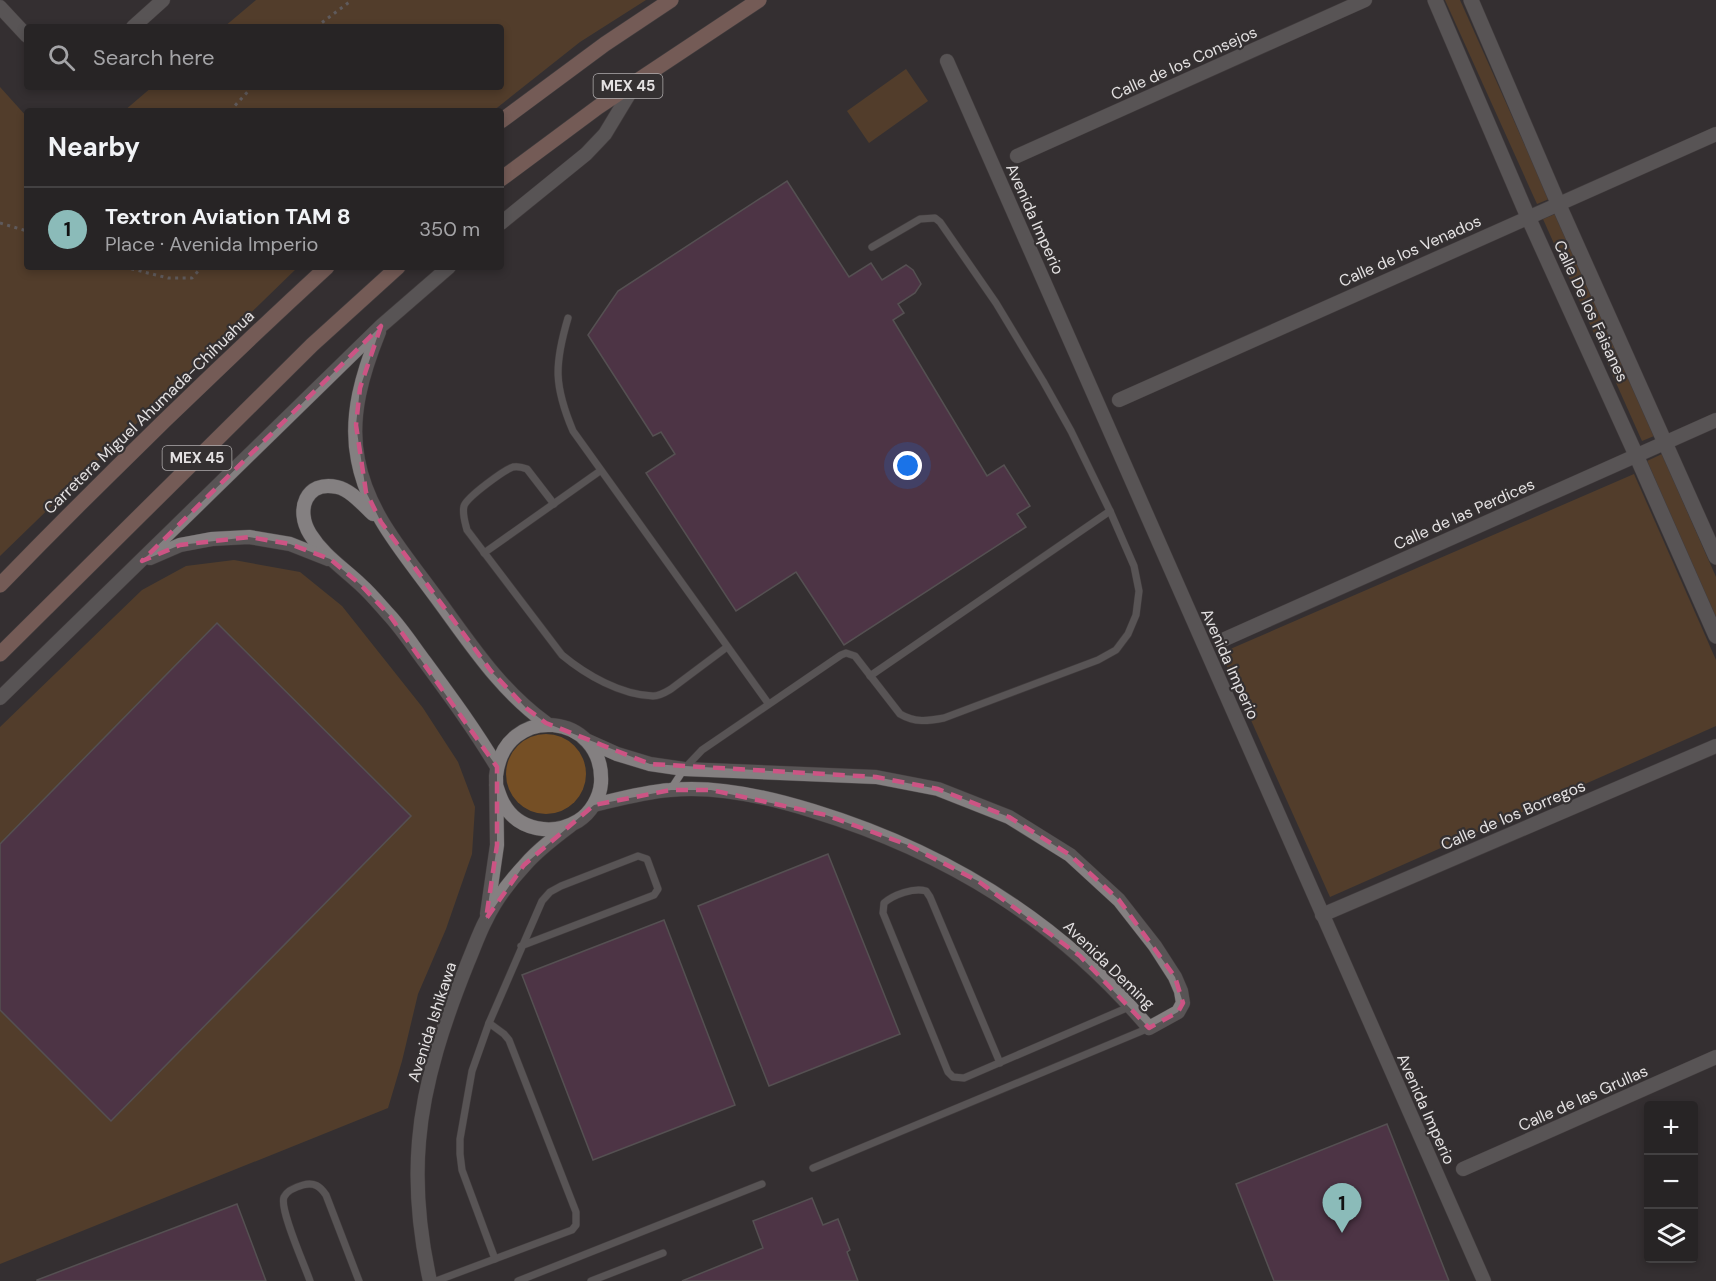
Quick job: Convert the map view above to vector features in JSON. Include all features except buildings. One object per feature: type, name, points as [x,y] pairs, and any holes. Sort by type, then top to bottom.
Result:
[{"type":"main road","name":"MEX 45","points":[[504,119],[605,44],[671,0]]},
{"type":"main road","name":"MEX 45","points":[[504,177],[638,79],[759,0]]},
{"type":"main road","name":"Carretera Miguel Ahumada-Chihuahua","points":[[0,585],[86,497],[254,333],[324,270]]},
{"type":"main road","name":"MEX 45","points":[[0,654],[303,354],[395,270]]},
{"type":"street","points":[[136,24],[164,0]]},
{"type":"street","name":"Calle de los Consejos","points":[[1017,156],[1365,0]]},
{"type":"street","name":"Calle De los Faisanes","points":[[1435,0],[1528,217],[1716,636]]},
{"type":"street","name":"Calle De los Faisanes","points":[[1471,0],[1558,203],[1716,557]]},
{"type":"street","points":[[0,7],[24,33]]},
{"type":"street","name":"Avenida Imperio","points":[[947,61],[1484,1281]]},
{"type":"street","points":[[504,221],[586,154],[605,134],[638,79]]},
{"type":"street","name":"Calle de los Venados","points":[[1119,400],[1558,203],[1716,135]]},
{"type":"street","points":[[0,699],[381,326],[446,270]]},
{"type":"street","points":[[381,326],[360,388],[356,425],[357,459],[366,492],[381,522],[509,692],[546,723],[563,726],[588,741],[597,755],[602,772],[601,789],[594,805]]},
{"type":"street","name":"Calle de las Perdices","points":[[1225,639],[1716,420]]},
{"type":"street","points":[[381,522],[349,492],[338,487],[326,486],[315,490],[305,499],[302,511],[310,534],[330,559],[361,585],[390,616],[477,734],[497,767]]},
{"type":"street","points":[[142,561],[180,545],[212,539],[249,537],[290,544],[330,559]]},
{"type":"street","name":"Avenida Ishikawa","points":[[486,919],[496,845],[497,767],[503,751],[514,737],[529,727],[546,723]]},
{"type":"street","name":"Avenida Deming","points":[[588,741],[628,758],[684,769],[876,777],[938,789],[1009,817],[1070,855],[1119,900],[1155,946],[1175,977],[1183,1003],[1178,1012],[1149,1028],[1131,1006],[1080,956],[1032,916],[978,881],[908,845],[826,815],[786,803],[711,790],[671,790],[594,805]]},
{"type":"street","name":"Calle de los Borregos","points":[[1322,915],[1716,746]]},
{"type":"street","name":"Avenida Ishikawa","points":[[496,785],[503,804],[515,818],[532,828],[551,830],[570,826]]},
{"type":"street","name":"Avenida Ishikawa","points":[[430,1281],[425,1259],[418,1194],[419,1142],[425,1098],[438,1046],[455,995],[486,919],[524,865],[545,845],[584,818],[594,805]]},
{"type":"street","name":"Calle de las Grullas","points":[[1463,1169],[1716,1057]]},
{"type":"lane","points":[[671,790],[684,769],[702,750],[846,653],[855,656],[900,714],[910,720],[924,721],[944,717],[1098,660],[1116,650],[1128,634],[1136,615],[1139,591],[1134,566],[1071,431],[996,303],[940,222],[928,217],[920,219],[872,247]]},
{"type":"lane","points":[[568,318],[560,346],[557,374],[562,404],[573,431],[768,704]]},
{"type":"lane","points":[[554,504],[527,469],[521,466],[512,468],[468,499],[464,508],[467,530],[562,655],[592,676],[626,690],[653,696],[671,689],[728,647]]},
{"type":"lane","points":[[484,553],[600,471]]},
{"type":"lane","points":[[870,676],[1110,511]]},
{"type":"lane","points":[[495,1259],[462,1170],[460,1154],[460,1139],[472,1071],[489,1023],[521,946],[542,901],[550,892],[638,856],[647,859],[658,888],[654,895],[521,946]]},
{"type":"lane","points":[[1000,1063],[926,891],[914,889],[887,900],[884,903],[883,913],[948,1072],[953,1077],[964,1078],[1000,1063],[1131,1006]]},
{"type":"lane","points":[[436,1281],[572,1230],[576,1225],[577,1218],[509,1041],[504,1034],[489,1023]]},
{"type":"lane","points":[[813,1168],[1149,1028]]},
{"type":"lane","points":[[310,1281],[283,1202],[284,1195],[304,1184],[320,1187],[326,1195],[359,1281]]},
{"type":"lane","points":[[518,1281],[762,1184]]},
{"type":"lane","points":[[591,1281],[663,1253]]},
{"type":"path","points":[[320,24],[352,0]]},
{"type":"path","points":[[233,108],[249,90]]},
{"type":"path","points":[[0,223],[24,230]]},
{"type":"path","points":[[136,270],[168,278],[192,278],[199,270]]},
{"type":"highlighted area","points":[[381,326],[360,388],[356,425],[366,492],[381,522],[491,671],[526,708],[546,723],[650,764],[876,777],[938,789],[1009,817],[1070,855],[1119,900],[1175,977],[1183,1003],[1178,1012],[1149,1028],[1080,956],[978,881],[908,845],[826,815],[711,790],[671,790],[594,805],[524,865],[486,919],[497,845],[497,767],[390,616],[361,585],[330,559],[290,544],[249,537],[180,545],[142,561]]},
{"type":"shaded area","points":[[256,0],[646,0],[580,42],[497,108],[128,108],[148,90],[504,90],[504,24],[228,24]]},
{"type":"shaded area","points":[[1445,0],[1460,0],[1549,199],[1537,204]]},
{"type":"shaded area","points":[[906,69],[928,101],[869,143],[847,111]]},
{"type":"shaded area","points":[[0,87],[24,114],[24,270],[295,270],[0,556]]},
{"type":"shaded area","points":[[1555,214],[1654,436],[1642,441],[1543,219]]},
{"type":"shaded area","points":[[1662,454],[1716,577],[1716,620],[1647,461]]},
{"type":"shaded area","points":[[1634,474],[1716,660],[1716,726],[1330,897],[1221,653]]},
{"type":"shaded area","points":[[234,560],[300,572],[342,606],[423,708],[458,762],[475,807],[472,854],[446,929],[418,994],[388,1108],[0,1264],[0,727],[142,590],[186,566]]},
{"type":"shaded area","points":[[546,734],[561,737],[574,746],[583,759],[586,774],[583,789],[574,802],[561,811],[546,814],[531,811],[518,802],[509,789],[506,774],[509,759],[518,746],[531,737]]},
{"type":"place","name":"Textron Aviation TAM 8","points":[[1342,1233]]}]
